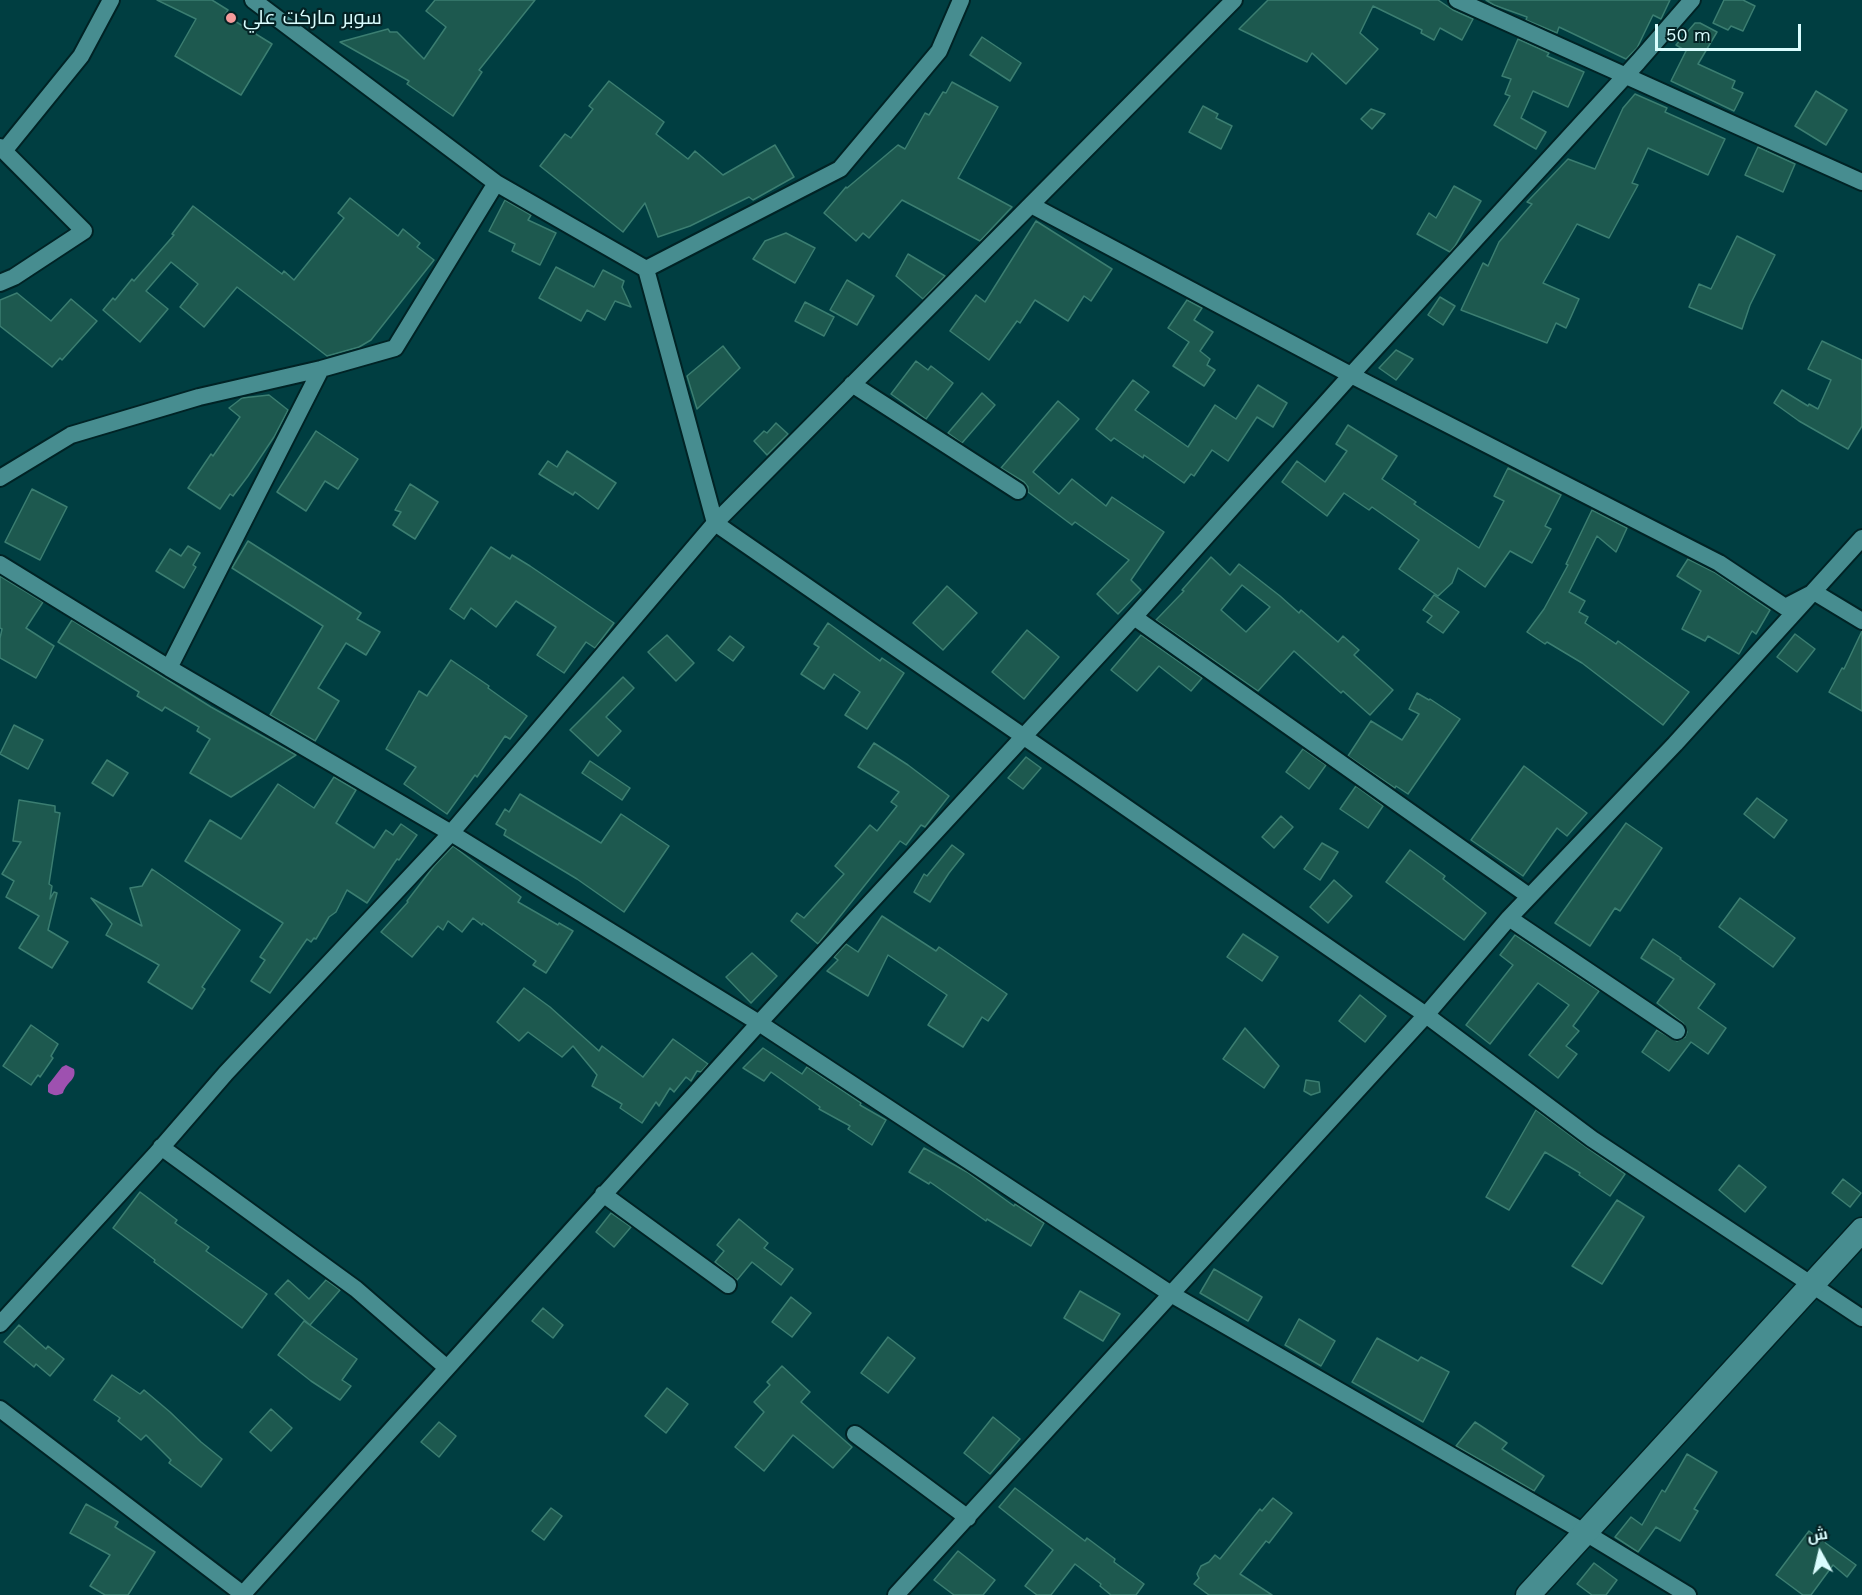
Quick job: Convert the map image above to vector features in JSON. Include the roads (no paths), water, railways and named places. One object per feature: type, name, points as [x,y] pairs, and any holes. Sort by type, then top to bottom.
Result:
[{"type":"main road","points":[[1528,1595],[1862,1230]]},
{"type":"street","points":[[0,283],[14,277],[84,231],[2,149],[81,56],[111,0]]},
{"type":"street","points":[[253,0],[496,183],[645,269],[715,523],[1426,1015],[1592,1139],[1862,1318]]},
{"type":"street","points":[[645,269],[840,169],[939,51],[961,0]]},
{"type":"street","points":[[0,1324],[226,1073],[451,833],[715,523],[1234,0]]},
{"type":"street","points":[[1457,0],[1862,182]]},
{"type":"street","points":[[0,1409],[242,1595],[603,1194],[1134,616],[1692,0]]},
{"type":"street","points":[[0,478],[71,435],[199,397],[321,369],[395,348],[496,183]]},
{"type":"street","points":[[1031,205],[1351,375],[1719,563],[1785,608],[1814,592]]},
{"type":"street","points":[[169,668],[321,369]]},
{"type":"street","points":[[852,384],[1018,491]]},
{"type":"street","points":[[896,1595],[1426,1015],[1529,896],[1674,744],[1862,538]]},
{"type":"street","points":[[0,564],[169,668],[451,833],[759,1023],[1171,1294],[1584,1532],[1688,1595]]},
{"type":"street","points":[[1814,592],[1862,621]]},
{"type":"street","points":[[1134,616],[1529,896]]},
{"type":"street","points":[[1509,918],[1677,1031]]},
{"type":"street","points":[[161,1147],[356,1289],[447,1368]]},
{"type":"street","points":[[603,1194],[728,1286]]},
{"type":"street","points":[[855,1434],[968,1518]]},
{"type":"place","name":"سوبر ماركت علي","points":[[231,18]]}]
